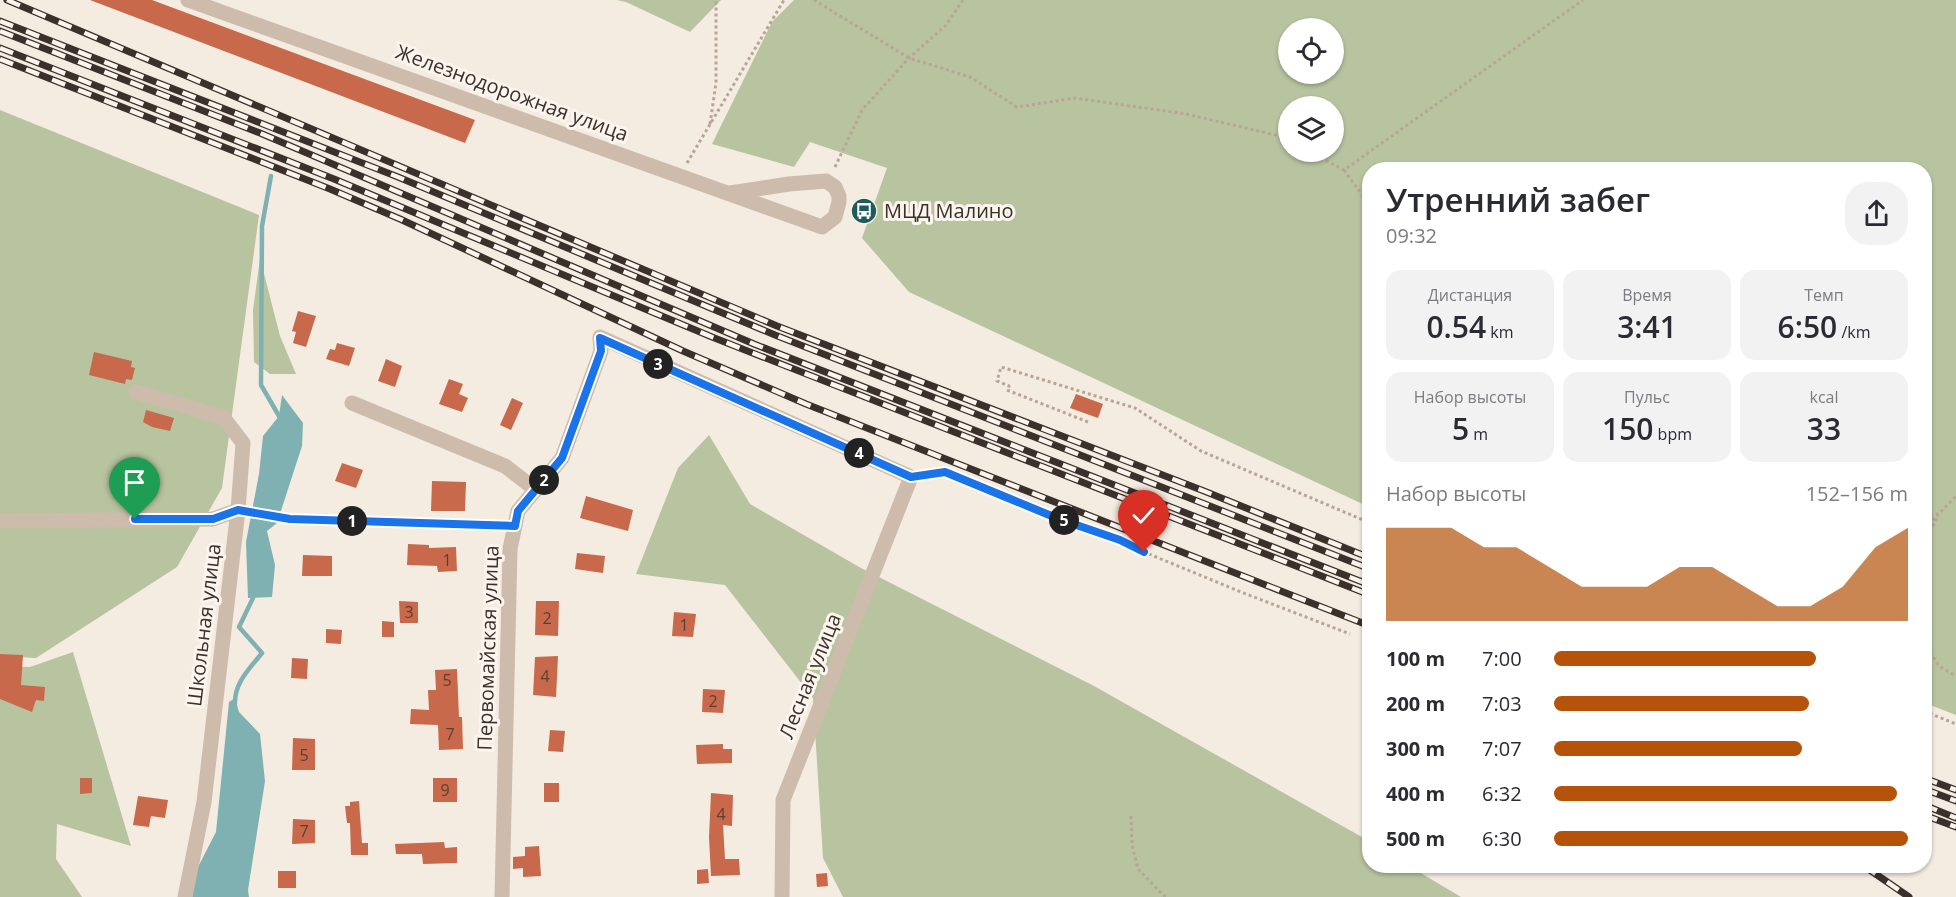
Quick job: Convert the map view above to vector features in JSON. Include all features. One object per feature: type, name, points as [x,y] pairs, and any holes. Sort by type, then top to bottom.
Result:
[{"type":"street","name":"Железнодорожная улица","points":[[188,0],[822,227],[835,217],[840,202],[840,196],[835,187],[826,182],[789,184],[730,193]]},
{"type":"street","name":"Первомайская улица","points":[[502,897],[510,549],[518,511],[562,458],[601,351],[600,338],[911,477]]},
{"type":"street","name":"Школьная улица","points":[[136,392],[223,417],[243,442],[238,510],[204,802],[185,897]]},
{"type":"street","points":[[351,403],[505,466],[536,490]]},
{"type":"street","name":"Лесная улица","points":[[782,897],[783,800],[911,477]]},
{"type":"street","points":[[0,521],[213,519],[238,510]]},
{"type":"path","points":[[710,125],[717,83],[716,0]]},
{"type":"path","points":[[680,175],[784,0]]},
{"type":"path","points":[[814,0],[909,57],[970,77],[1017,107],[1075,98],[1186,114],[1278,137]]},
{"type":"path","points":[[835,167],[862,110],[909,57],[946,24],[963,0]]},
{"type":"path","points":[[1344,170],[1582,0]]},
{"type":"path","points":[[1329,162],[1344,170],[1362,195]]},
{"type":"path","points":[[1088,422],[1007,390],[1009,386],[997,381],[1001,367],[1135,408],[1201,451],[1362,520]]},
{"type":"path","points":[[911,477],[945,472],[1059,519],[1120,540],[1241,592],[1350,633]]},
{"type":"path","points":[[1932,520],[1956,496]]},
{"type":"path","points":[[238,510],[290,519],[515,526]]},
{"type":"path","points":[[1932,514],[1939,513]]},
{"type":"path","points":[[1932,527],[1939,513]]},
{"type":"path","points":[[1932,655],[1939,666],[1956,676]]},
{"type":"path","points":[[1932,714],[1956,724]]},
{"type":"path","points":[[1131,816],[1132,846],[1138,869],[1163,895],[1168,897]]},
{"type":"green space","points":[[617,0],[721,0],[690,32]]},
{"type":"green space","points":[[794,0],[1956,0],[1956,715],[1932,706],[1932,162],[1362,162],[1362,504],[909,292],[862,238],[887,168],[810,142],[794,167],[712,144],[772,22]]},
{"type":"green space","points":[[0,110],[259,215],[222,488],[177,567],[36,658],[0,656]]},
{"type":"green space","points":[[260,258],[280,336],[296,374],[270,374],[254,362],[253,310]]},
{"type":"green space","points":[[709,435],[750,504],[861,568],[1094,686],[1362,837],[1362,873],[1421,873],[1461,897],[843,897],[823,858],[813,698],[725,585],[636,574],[678,468]]},
{"type":"green space","points":[[73,652],[131,846],[57,824],[56,859],[82,897],[0,897],[0,666],[30,667]]},
{"type":"water","points":[[282,395],[303,423],[302,446],[277,523],[267,531],[275,565],[272,597],[248,598],[246,542],[259,474],[263,436],[279,416]]},
{"type":"water","points":[[235,698],[239,712],[260,734],[265,781],[248,890],[249,897],[189,897],[199,865],[216,832],[229,702]]},
{"type":"building","points":[[90,0],[152,0],[475,120],[465,143]]},
{"type":"building","points":[[298,311],[316,316],[306,347],[293,343],[296,332],[292,331]]},
{"type":"building","points":[[337,343],[355,348],[349,366],[326,359],[330,349],[335,350]]},
{"type":"building","points":[[94,352],[132,361],[131,367],[135,368],[132,380],[126,379],[125,384],[89,375]]},
{"type":"building","points":[[386,359],[402,366],[395,387],[378,381]]},
{"type":"building","points":[[449,379],[463,384],[459,394],[468,398],[462,412],[439,404]]},
{"type":"building","points":[[1076,394],[1103,404],[1098,418],[1070,408]]},
{"type":"building","points":[[512,398],[523,403],[511,430],[500,425]]},
{"type":"building","points":[[146,410],[174,418],[170,431],[152,427],[143,422]]},
{"type":"building","points":[[342,463],[363,470],[356,488],[335,481]]},
{"type":"building","points":[[432,481],[466,482],[465,511],[431,511]]},
{"type":"building","points":[[586,496],[633,510],[628,531],[580,518]]},
{"type":"building","points":[[408,544],[429,545],[429,548],[456,547],[457,571],[438,572],[437,566],[407,565]]},
{"type":"building","points":[[577,553],[605,556],[603,573],[575,569]]},
{"type":"building","points":[[303,555],[332,556],[332,576],[302,576]]},
{"type":"building","points":[[399,601],[418,602],[418,623],[400,623]]},
{"type":"building","points":[[536,601],[559,601],[558,636],[535,635]]},
{"type":"building","points":[[674,612],[696,614],[693,637],[672,636]]},
{"type":"building","points":[[382,621],[394,622],[394,637],[382,637]]},
{"type":"building","points":[[326,629],[342,630],[341,644],[326,643]]},
{"type":"building","points":[[0,654],[23,655],[21,685],[45,687],[44,701],[36,700],[32,712],[0,699]]},
{"type":"building","points":[[558,656],[556,697],[533,695],[535,657]]},
{"type":"building","points":[[292,658],[308,659],[307,679],[291,678]]},
{"type":"building","points":[[457,669],[463,749],[439,750],[438,725],[410,724],[411,709],[429,710],[428,690],[436,690],[435,670]]},
{"type":"building","points":[[703,689],[725,690],[723,713],[702,712]]},
{"type":"building","points":[[550,730],[565,731],[563,752],[548,751]]},
{"type":"building","points":[[293,738],[315,739],[315,770],[292,770]]},
{"type":"building","points":[[723,744],[723,749],[732,749],[732,763],[697,764],[696,745]]},
{"type":"building","points":[[80,778],[92,778],[92,793],[80,794]]},
{"type":"building","points":[[433,778],[457,778],[457,802],[433,802]]},
{"type":"building","points":[[544,783],[559,783],[559,802],[544,802]]},
{"type":"building","points":[[711,793],[733,795],[732,826],[723,825],[725,859],[739,859],[740,875],[711,876],[709,837]]},
{"type":"building","points":[[138,796],[168,800],[165,818],[151,816],[149,827],[133,825]]},
{"type":"building","points":[[359,801],[362,843],[368,843],[368,855],[351,855],[350,823],[347,823],[345,806],[350,806],[350,802]]},
{"type":"building","points":[[293,819],[315,820],[315,843],[292,844]]},
{"type":"building","points":[[444,842],[445,848],[457,847],[457,863],[423,864],[422,854],[396,854],[395,844]]},
{"type":"building","points":[[539,846],[541,876],[523,877],[523,868],[513,869],[513,857],[525,856],[525,847]]},
{"type":"building","points":[[708,869],[709,883],[697,884],[697,870]]},
{"type":"building","points":[[278,871],[296,871],[296,888],[278,888]]},
{"type":"building","points":[[827,873],[828,886],[817,887],[816,874]]},
{"type":"waterway","points":[[271,176],[262,226],[261,385],[280,420]]},
{"type":"waterway","points":[[235,704],[235,696],[240,683],[262,653],[239,627],[254,593]]},
{"type":"railway","points":[[7,0],[777,326],[1204,491],[1362,555]]},
{"type":"railway","points":[[0,21],[398,177],[775,335],[1362,566]]},
{"type":"railway","points":[[0,31],[260,133],[754,344],[1362,582]]},
{"type":"railway","points":[[0,48],[334,179],[712,337],[1362,592]]},
{"type":"railway","points":[[0,59],[330,189],[400,219],[683,351],[806,404],[1362,623]]},
{"type":"railway","points":[[1932,781],[1956,790]]},
{"type":"railway","points":[[1932,792],[1956,801]]},
{"type":"railway","points":[[1932,808],[1956,818]]},
{"type":"railway","points":[[1932,818],[1956,827]]},
{"type":"railway","points":[[1874,873],[1909,897]]},
{"type":"place","name":"МЦД Малино","points":[[864,211]]},
{"type":"route","points":[[135,519],[213,519],[238,510],[290,519],[515,526],[518,511],[562,458],[601,351],[600,338],[911,477],[945,472],[1059,519],[1120,540],[1144,552]]}]
